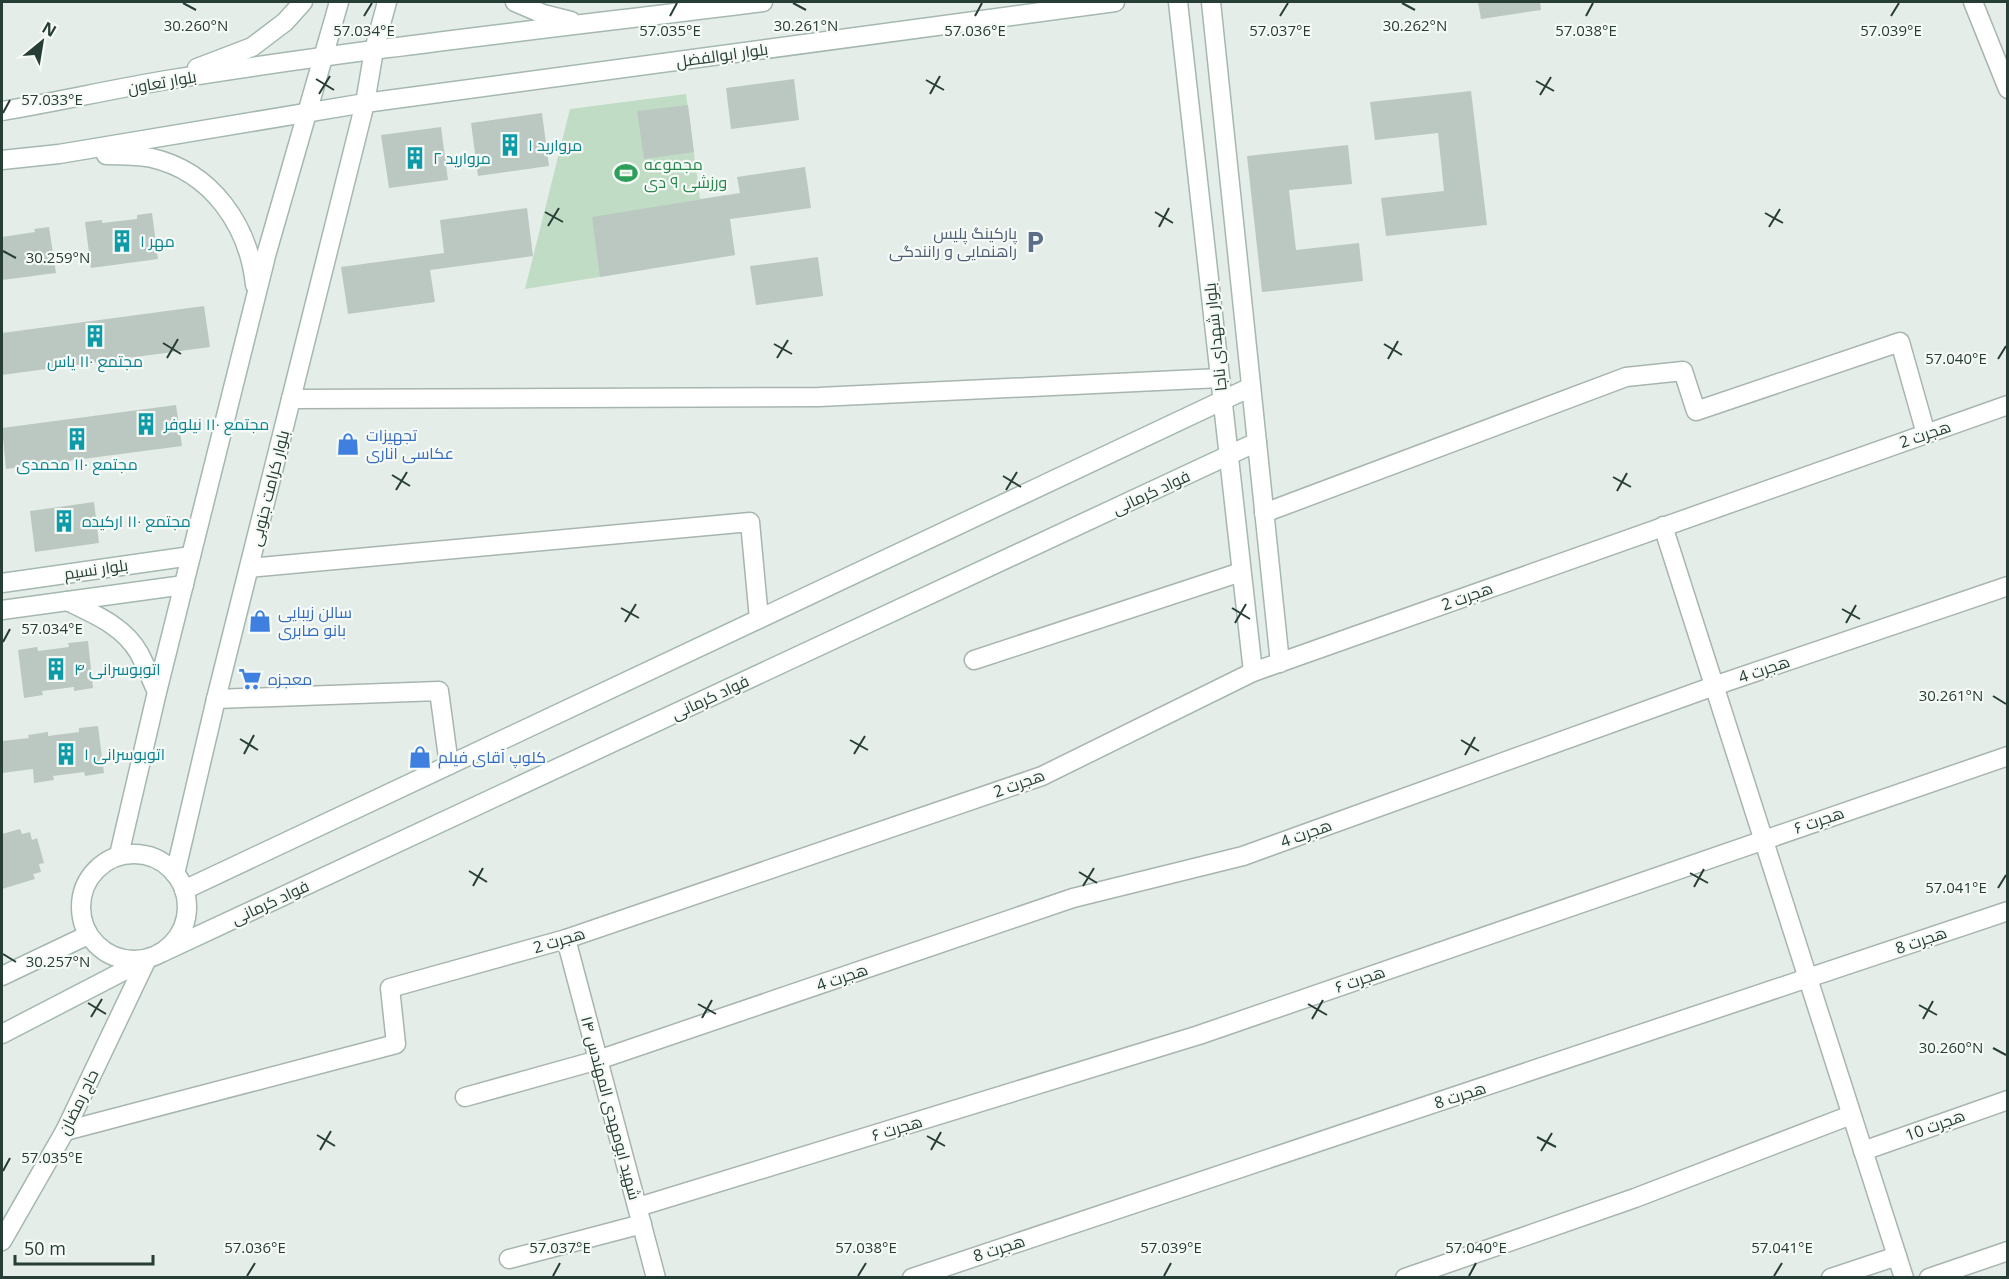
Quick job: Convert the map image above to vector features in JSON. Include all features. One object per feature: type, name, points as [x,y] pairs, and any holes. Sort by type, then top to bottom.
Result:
[{"type":"street","points":[[165,80],[252,47],[285,22],[303,2]]},
{"type":"street","points":[[119,855],[157,692],[256,296],[339,2]]},
{"type":"street","name":"بلوار کرامت جنوبی","points":[[180,882],[216,699],[365,103],[374,50],[387,2]]},
{"type":"street","points":[[515,2],[543,14],[585,25]]},
{"type":"street","points":[[374,50],[762,2]]},
{"type":"street","name":"بلوار ابوالفضل","points":[[307,112],[1115,2]]},
{"type":"street","name":"بلوار شهدای ناجا","points":[[1178,2],[1253,672]]},
{"type":"street","name":"بلوار شهدای ناجا","points":[[1211,2],[1280,663]]},
{"type":"street","points":[[1973,2],[2007,88]]},
{"type":"street","name":"بلوار تعاون","points":[[2,111],[56,103],[165,80],[374,50]]},
{"type":"street","points":[[2,160],[59,154],[307,112]]},
{"type":"street","points":[[59,154],[136,155],[174,166],[202,183],[227,208],[245,239],[254,274],[256,296]]},
{"type":"street","points":[[1264,513],[1626,377],[1683,371],[1696,411],[1900,342],[1926,434]]},
{"type":"street","points":[[291,399],[819,397],[1220,378]]},
{"type":"street","points":[[180,882],[449,765],[1251,387]]},
{"type":"street","name":"هجرت 2","points":[[65,1131],[396,1044],[390,988],[566,939],[1042,776],[1253,672],[2007,405]]},
{"type":"street","name":"فواد کرمانی","points":[[2,1034],[155,956],[1257,442]]},
{"type":"street","points":[[249,568],[750,522],[759,619]]},
{"type":"street","points":[[1663,526],[1904,1278]]},
{"type":"street","name":"بلوار نسیم","points":[[2,583],[191,556]]},
{"type":"street","points":[[97,569],[108,572],[113,581],[110,591],[101,596]]},
{"type":"street","points":[[974,660],[1241,572]]},
{"type":"street","name":"بلوار نسیم","points":[[2,610],[184,585]]},
{"type":"street","name":"هجرت 4","points":[[465,1097],[598,1060],[1073,898],[1243,856],[1714,686],[2007,586]]},
{"type":"street","points":[[67,601],[107,621],[129,639],[139,653],[157,692]]},
{"type":"street","points":[[216,699],[439,691],[449,765]]},
{"type":"street","name":"هجرت ۶","points":[[509,1259],[1199,1035],[2007,756]]},
{"type":"street","points":[[131,854],[156,859],[167,865],[180,882],[187,902],[184,925],[172,945],[155,956],[135,961],[114,956],[95,944],[88,935],[80,913],[83,890],[94,871],[119,855],[131,854]]},
{"type":"street","name":"هجرت 8","points":[[912,1278],[2007,911]]},
{"type":"street","points":[[2,976],[88,935]]},
{"type":"street","name":"شهید ابومهدی المهندس ۱۴","points":[[566,939],[656,1278]]},
{"type":"street","name":"حاج رمضان","points":[[2,1241],[65,1131],[155,956]]},
{"type":"street","name":"هجرت 10","points":[[1863,1151],[2007,1100]]},
{"type":"street","points":[[1404,1278],[1635,1198],[1851,1115]]},
{"type":"street","points":[[1929,1278],[2007,1251]]},
{"type":"street","points":[[1831,1278],[1897,1256]]},
{"type":"green space","name":"مجموعه ورزشی ۹ دی","points":[[686,94],[700,199],[726,195],[735,255],[525,289],[570,109]]},
{"type":"building","points":[[1478,2],[1540,2],[1541,10],[1481,19]]},
{"type":"building","points":[[794,79],[799,120],[731,129],[726,88]]},
{"type":"building","points":[[1471,91],[1487,225],[1386,236],[1381,198],[1444,191],[1438,133],[1375,140],[1370,102]]},
{"type":"building","points":[[688,105],[694,152],[644,159],[637,111]]},
{"type":"building","name":"مروارید ۱","points":[[542,113],[549,166],[478,176],[471,123]]},
{"type":"building","name":"مروارید ۲","points":[[441,127],[448,180],[389,188],[381,135]]},
{"type":"building","points":[[1348,145],[1352,184],[1289,190],[1296,250],[1359,243],[1363,281],[1262,292],[1247,156]]},
{"type":"building","points":[[805,167],[811,208],[730,219],[735,255],[600,277],[592,217],[740,193],[737,177]]},
{"type":"building","points":[[527,208],[533,256],[430,270],[435,302],[348,314],[341,267],[444,253],[440,220]]},
{"type":"building","name":"مهر ۱","points":[[152,213],[158,259],[91,268],[85,222],[102,220],[102,223],[137,219],[137,215]]},
{"type":"building","points":[[49,227],[56,273],[2,280],[2,237],[35,232],[34,229]]},
{"type":"building","points":[[818,257],[823,296],[756,305],[750,266]]},
{"type":"building","points":[[204,306],[210,347],[2,375],[2,333]]},
{"type":"building","points":[[176,405],[182,446],[6,469],[2,428]]},
{"type":"building","name":"مجتمع ۱۱۰ ارکیده","points":[[94,502],[99,543],[35,552],[30,511]]},
{"type":"building","name":"اتوبوسرانی ۴","points":[[88,641],[93,688],[74,691],[74,687],[42,691],[43,695],[24,698],[18,650],[37,647],[38,651],[69,647],[68,643]]},
{"type":"building","name":"اتوبوسرانی ۱","points":[[98,726],[104,773],[85,776],[84,772],[53,776],[54,780],[34,783],[33,769],[2,773],[2,741],[29,738],[28,735],[48,732],[48,736],[79,732],[79,728]]},
{"type":"building","points":[[20,829],[22,834],[30,832],[32,840],[37,838],[44,863],[39,864],[41,872],[33,874],[35,879],[2,889],[2,834]]},
{"type":"place","name":"مروارید ۱","points":[[510,145]]},
{"type":"place","name":"مروارید ۲","points":[[415,158]]},
{"type":"place","name":"مجموعه ورزشی ۹ دی","points":[[626,173]]},
{"type":"place","name":"مهر ۱","points":[[122,241]]},
{"type":"place","name":"پارکینگ پلیس راهنمایی و رانندگی","points":[[1035,242]]},
{"type":"place","name":"مجتمع ۱۱۰ یاس","points":[[95,336]]},
{"type":"place","name":"مجتمع ۱۱۰ نیلوفر","points":[[146,424]]},
{"type":"place","name":"مجتمع ۱۱۰ محمدی","points":[[77,439]]},
{"type":"place","name":"تجهیزات عکاسی اناری","points":[[348,444]]},
{"type":"place","name":"مجتمع ۱۱۰ ارکیده","points":[[64,521]]},
{"type":"place","name":"سالن زیبایی بانو صابری","points":[[260,621]]},
{"type":"place","name":"اتوبوسرانی ۴","points":[[56,669]]},
{"type":"place","name":"معجزه","points":[[250,679]]},
{"type":"place","name":"اتوبوسرانی ۱","points":[[66,754]]},
{"type":"place","name":"کلوپ آقای فیلم","points":[[420,757]]}]
